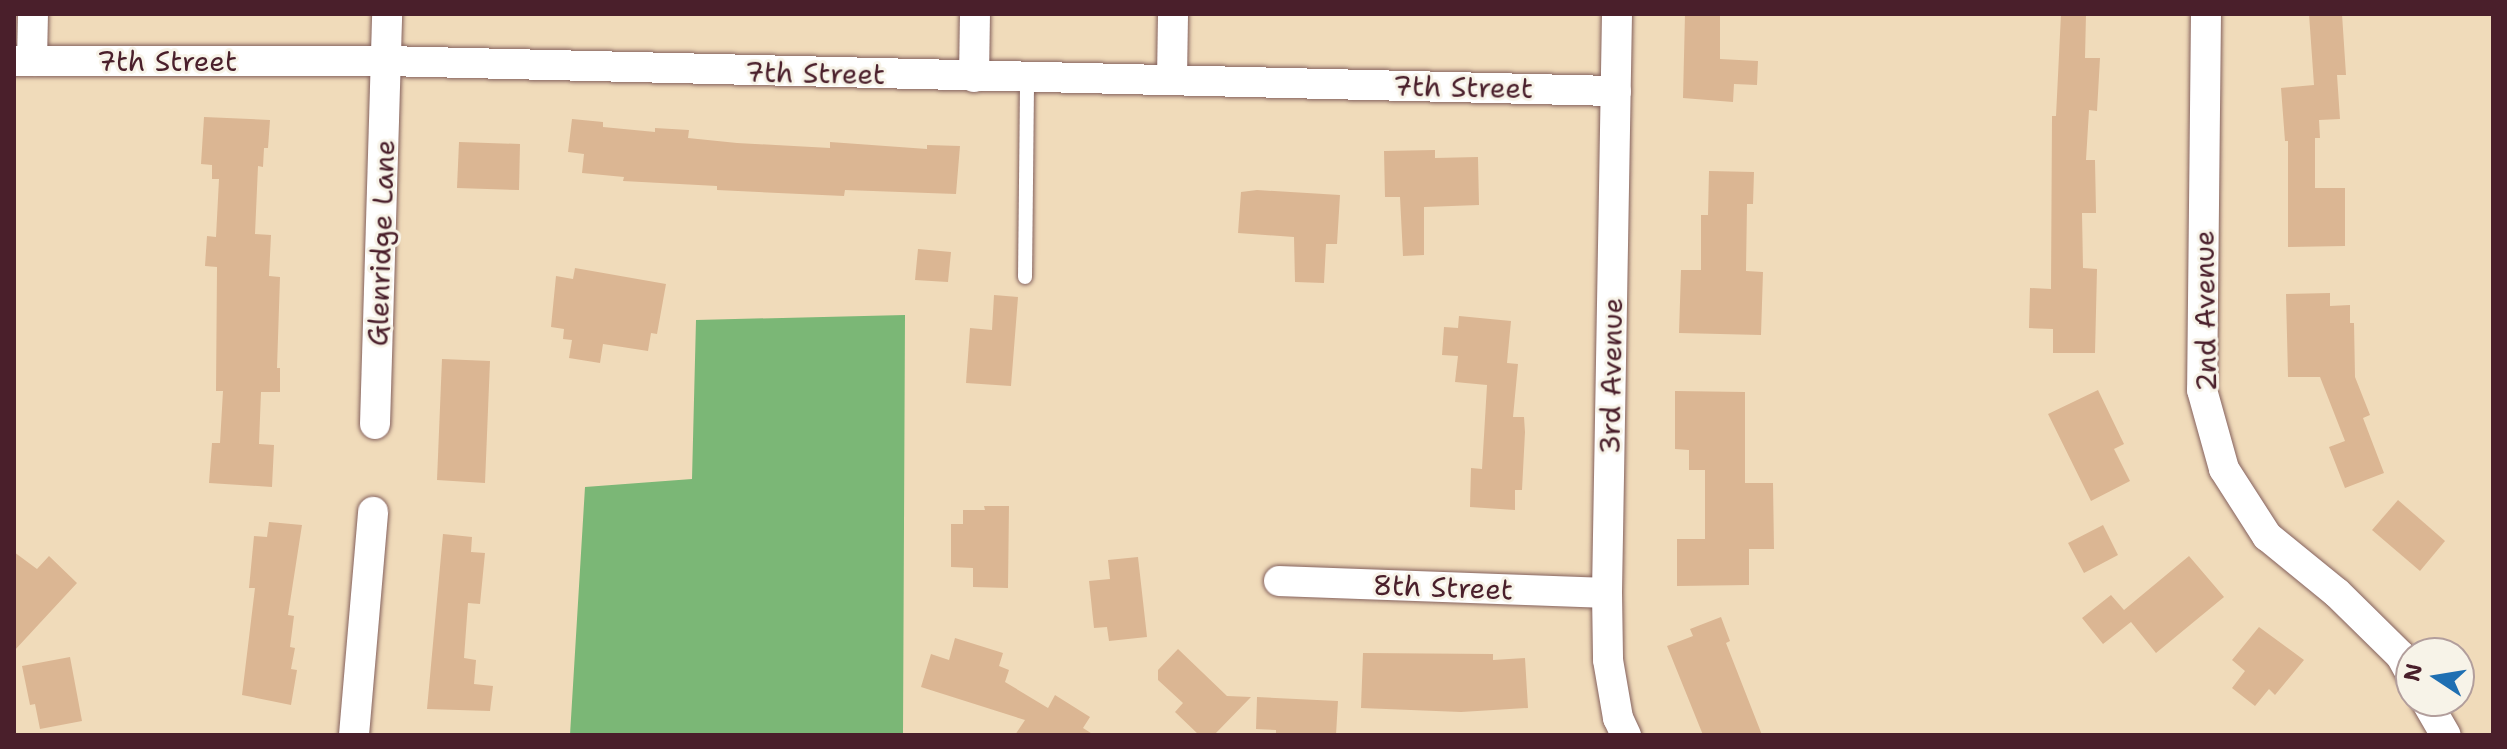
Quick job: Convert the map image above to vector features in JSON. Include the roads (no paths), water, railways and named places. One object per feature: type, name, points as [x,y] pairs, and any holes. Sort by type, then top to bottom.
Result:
[{"type":"street","points":[[23,61],[33,14]]},
{"type":"street","name":"Glenridge Lane","points":[[375,424],[387,14]]},
{"type":"street","points":[[974,77],[975,14]]},
{"type":"street","points":[[1172,79],[1173,14]]},
{"type":"street","name":"3rd Avenue","points":[[1617,14],[1607,593],[1608,660],[1618,718],[1626,735]]},
{"type":"street","name":"2nd Avenue","points":[[2206,14],[2202,390],[2224,469],[2267,536],[2337,593],[2395,650]]},
{"type":"street","name":"7th Street","points":[[23,61],[386,61],[1616,91]]},
{"type":"street","points":[[354,735],[373,512]]},
{"type":"street","name":"8th Street","points":[[1279,581],[1607,593]]},
{"type":"street","points":[[2435,717],[2446,735]]},
{"type":"lane","points":[[1025,277],[1027,78]]}]
